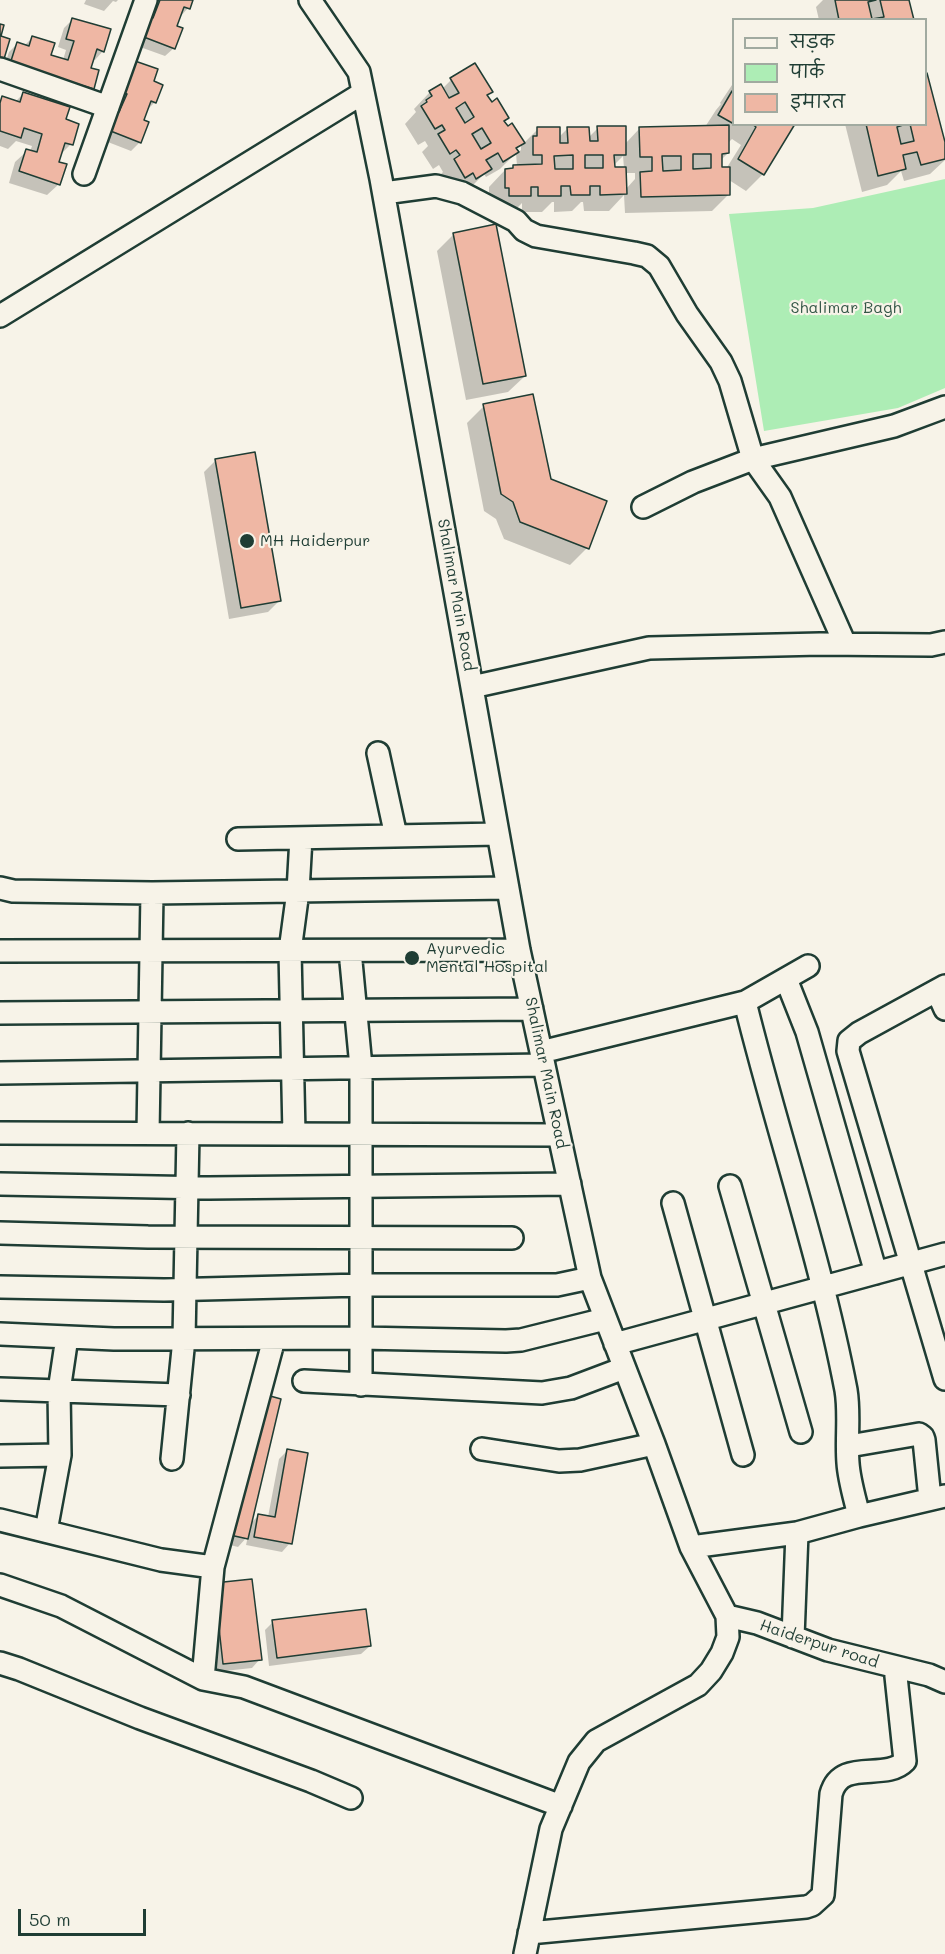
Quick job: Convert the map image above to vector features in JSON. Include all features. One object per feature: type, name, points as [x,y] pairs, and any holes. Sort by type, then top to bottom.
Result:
[{"type":"street","points":[[84,174],[146,0]]},
{"type":"street","name":"Shalimar Main Road","points":[[310,0],[358,72],[363,93],[384,194],[519,950],[590,1278],[691,1547],[727,1616]]},
{"type":"street","points":[[0,69],[108,107]]},
{"type":"street","points":[[0,316],[363,93]]},
{"type":"street","points":[[384,194],[436,186],[462,193],[516,221],[524,230],[536,236],[647,256],[659,266],[687,314],[721,362],[730,381],[753,459],[780,497],[845,644]]},
{"type":"street","points":[[643,507],[693,482],[753,459],[894,426],[945,407]]},
{"type":"street","points":[[472,687],[649,648],[845,644],[931,645],[945,642]]},
{"type":"street","points":[[378,753],[396,836]]},
{"type":"street","points":[[238,839],[498,834]]},
{"type":"street","points":[[294,1134],[290,951],[298,891],[301,838]]},
{"type":"street","points":[[0,888],[13,891],[152,893],[508,888]]},
{"type":"street","points":[[148,1133],[152,893]]},
{"type":"street","points":[[0,951],[519,950]]},
{"type":"street","points":[[350,951],[361,1067],[360,1385]]},
{"type":"street","points":[[0,1073],[361,1067],[543,1059],[745,1002],[808,966]]},
{"type":"street","points":[[786,979],[807,1032],[876,1272]]},
{"type":"street","points":[[942,995],[859,1033],[849,1041],[848,1051],[945,1379]]},
{"type":"street","points":[[745,1002],[824,1287],[846,1391],[849,1470],[859,1516]]},
{"type":"street","points":[[0,1013],[532,1009]]},
{"type":"street","points":[[0,1133],[559,1135]]},
{"type":"street","points":[[172,1459],[184,1339],[188,1133]]},
{"type":"street","points":[[0,1184],[187,1187],[570,1184]]},
{"type":"street","points":[[730,1186],[801,1431]]},
{"type":"street","points":[[673,1203],[743,1455]]},
{"type":"street","points":[[0,1233],[186,1237],[512,1238]]},
{"type":"street","points":[[615,1344],[945,1254]]},
{"type":"street","points":[[0,1287],[185,1290],[361,1285],[557,1285],[590,1278]]},
{"type":"street","points":[[0,1334],[114,1340],[361,1338],[521,1340],[605,1318]]},
{"type":"street","points":[[46,1531],[60,1455],[59,1391],[66,1337]]},
{"type":"street","points":[[203,1679],[213,1567],[274,1339]]},
{"type":"street","points":[[304,1382],[542,1393],[571,1388],[624,1368]]},
{"type":"street","points":[[0,1389],[179,1395]]},
{"type":"street","points":[[691,1547],[797,1533],[938,1498],[924,1440],[919,1434],[849,1446]]},
{"type":"street","points":[[482,1449],[559,1461],[580,1460],[654,1444]]},
{"type":"street","points":[[0,1456],[60,1455]]},
{"type":"street","points":[[0,1520],[161,1560],[213,1567]]},
{"type":"street","points":[[793,1636],[797,1533]]},
{"type":"street","points":[[0,1585],[61,1606],[203,1679],[244,1687],[561,1806]]},
{"type":"street","points":[[525,1954],[551,1829],[579,1762],[596,1741],[698,1685],[711,1671],[722,1653],[728,1637],[727,1616]]},
{"type":"street","name":"Haiderpur road","points":[[727,1616],[757,1623],[828,1650],[929,1675],[945,1682]]},
{"type":"street","points":[[0,1663],[351,1798]]},
{"type":"street","points":[[529,1933],[812,1905],[823,1895],[833,1785],[838,1778],[846,1774],[892,1768],[905,1761],[895,1667]]},
{"type":"green space","name":"Shalimar Bagh","points":[[945,179],[945,388],[898,408],[764,431],[729,214],[813,208]]},
{"type":"building","points":[[160,0],[193,0],[190,9],[184,7],[177,26],[183,28],[175,49],[136,34],[144,14],[153,18]]},
{"type":"building","points":[[835,0],[876,0],[868,2],[872,18],[839,18]]},
{"type":"building","points":[[880,0],[909,0],[914,18],[878,18],[884,17]]},
{"type":"building","points":[[72,18],[111,29],[104,52],[97,49],[91,68],[99,70],[94,89],[10,64],[17,42],[29,46],[32,36],[55,43],[51,55],[68,60],[74,41],[66,39]]},
{"type":"building","points":[[0,24],[4,25],[1,36],[10,39],[4,59],[0,58]]},
{"type":"building","points":[[135,61],[158,69],[154,81],[163,85],[156,103],[151,101],[144,120],[149,122],[141,143],[103,128],[110,109],[119,112],[127,94],[117,90]]},
{"type":"building","points":[[475,63],[493,92],[487,95],[492,102],[497,98],[509,118],[504,121],[508,126],[512,123],[525,143],[516,148],[519,152],[503,162],[498,153],[486,160],[492,169],[476,179],[473,173],[465,178],[454,159],[460,155],[456,150],[450,154],[438,134],[445,130],[442,125],[435,129],[421,106],[432,96],[429,91],[441,84],[449,98],[459,93],[450,78]],"holes":[[[465,102],[474,117],[465,123],[456,108]],[[482,128],[491,143],[481,149],[472,134]]]},
{"type":"building","points":[[927,73],[945,142],[945,159],[921,165],[917,152],[903,155],[906,169],[878,176],[866,126],[900,126],[897,127],[901,144],[914,141],[910,126],[927,126]]},
{"type":"building","points":[[732,91],[732,123],[718,115]]},
{"type":"building","points":[[23,92],[70,107],[66,119],[79,124],[73,145],[65,143],[59,162],[67,164],[60,185],[19,171],[26,149],[37,152],[42,134],[24,128],[21,138],[0,131],[2,96],[20,102]]},
{"type":"building","points":[[729,125],[729,153],[722,154],[722,167],[730,167],[730,195],[641,197],[640,172],[652,171],[652,157],[640,157],[639,127]],"holes":[[[693,154],[711,154],[711,168],[693,169]],[[662,156],[681,156],[681,170],[663,171]]]},
{"type":"building","points":[[597,126],[626,126],[626,155],[614,155],[615,167],[626,167],[627,194],[600,195],[600,186],[590,186],[590,195],[571,195],[570,186],[561,186],[561,196],[538,196],[538,187],[531,187],[531,196],[509,196],[509,188],[505,188],[505,169],[513,168],[513,165],[542,164],[542,155],[533,155],[533,136],[537,136],[537,127],[560,127],[560,143],[568,143],[567,127],[589,127],[590,141],[598,141]],"holes":[[[573,155],[573,169],[555,169],[554,156]],[[585,155],[603,155],[603,168],[585,168]]]},
{"type":"building","points":[[794,126],[764,175],[738,159],[756,127]]},
{"type":"building","points":[[496,224],[526,376],[483,384],[453,233]]},
{"type":"building","points":[[533,394],[551,479],[607,501],[589,549],[520,522],[513,502],[501,494],[483,404]]},
{"type":"building","points":[[255,452],[281,601],[241,608],[215,459]]},
{"type":"building","points":[[263,1394],[281,1399],[248,1539],[230,1535]]},
{"type":"building","points":[[287,1449],[308,1453],[292,1544],[254,1537],[258,1514],[275,1517]]},
{"type":"building","points":[[252,1579],[262,1660],[223,1664],[214,1583]]},
{"type":"building","points":[[366,1609],[371,1646],[277,1658],[272,1620]]},
{"type":"place","name":"MH Haiderpur","points":[[247,541]]},
{"type":"place","name":"Ayurvedic Mental Hospital","points":[[412,958]]}]
